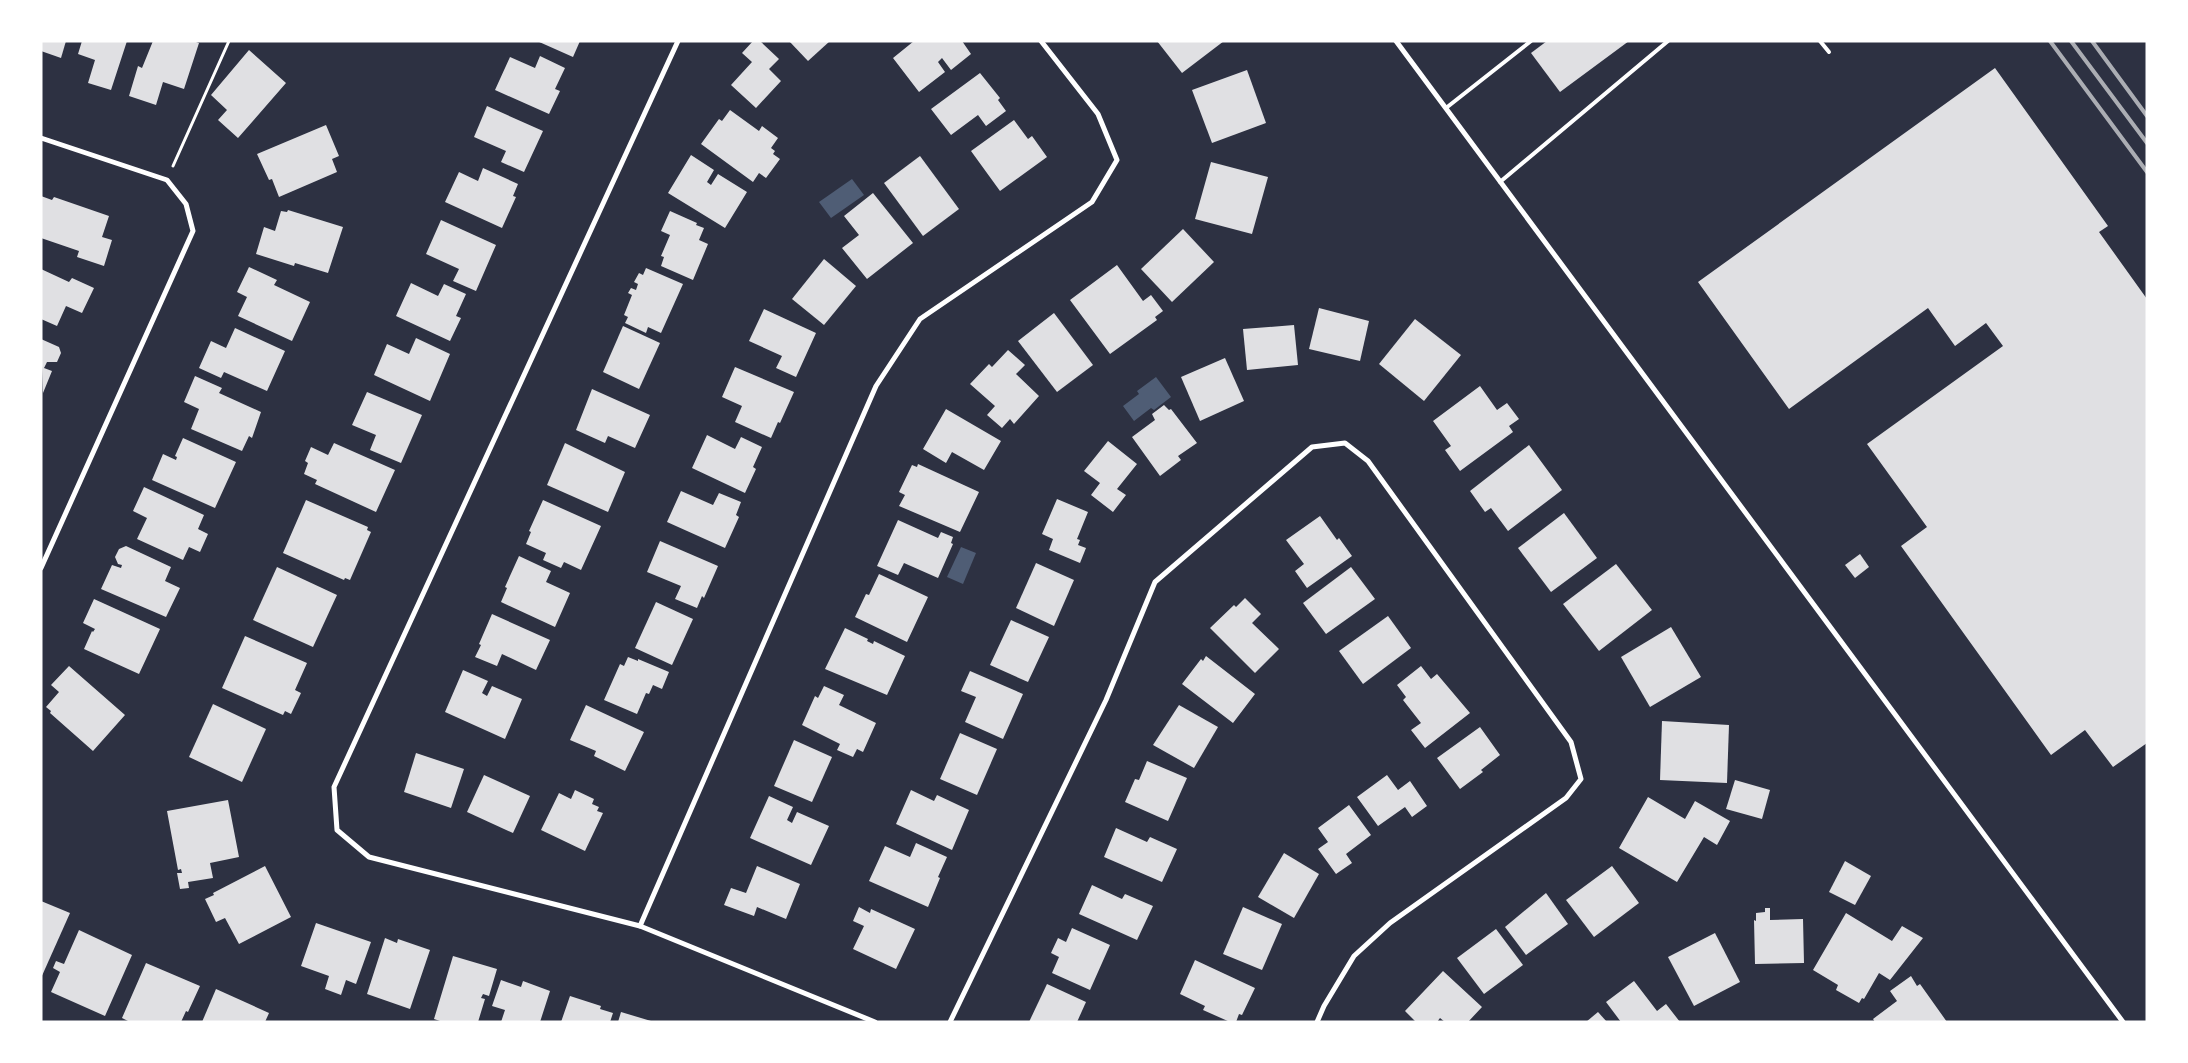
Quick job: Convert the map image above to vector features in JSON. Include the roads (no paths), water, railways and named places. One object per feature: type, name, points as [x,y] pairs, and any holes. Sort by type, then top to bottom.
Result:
[{"type":"street","points":[[678,41],[334,787],[338,830],[369,857],[640,926],[875,1022]]},
{"type":"street","points":[[640,926],[876,386],[920,319],[1092,202],[1118,160],[1098,114],[1041,41]]},
{"type":"street","points":[[1396,41],[2123,1022]]},
{"type":"street","points":[[41,138],[167,180],[186,204],[193,232],[41,568]]},
{"type":"street","points":[[950,1022],[1106,700],[1156,582],[1312,447],[1345,443],[1368,461],[1571,742],[1581,779],[1566,798],[1390,922],[1354,956],[1324,1006],[1317,1022]]},
{"type":"lane","points":[[1446,108],[1532,41]]},
{"type":"lane","points":[[1500,182],[1668,41]]},
{"type":"lane","points":[[1820,41],[1829,52]]},
{"type":"water","points":[[852,179],[864,195],[831,218],[819,202]]},
{"type":"water","points":[[1156,377],[1171,397],[1154,410],[1151,408],[1134,421],[1123,406],[1139,394],[1137,391]]},
{"type":"water","points":[[961,547],[976,553],[963,584],[947,577]]},
{"type":"railway","points":[[2050,41],[2147,172]]},
{"type":"railway","points":[[2071,41],[2147,143]]},
{"type":"railway","points":[[2092,41],[2147,116]]}]
